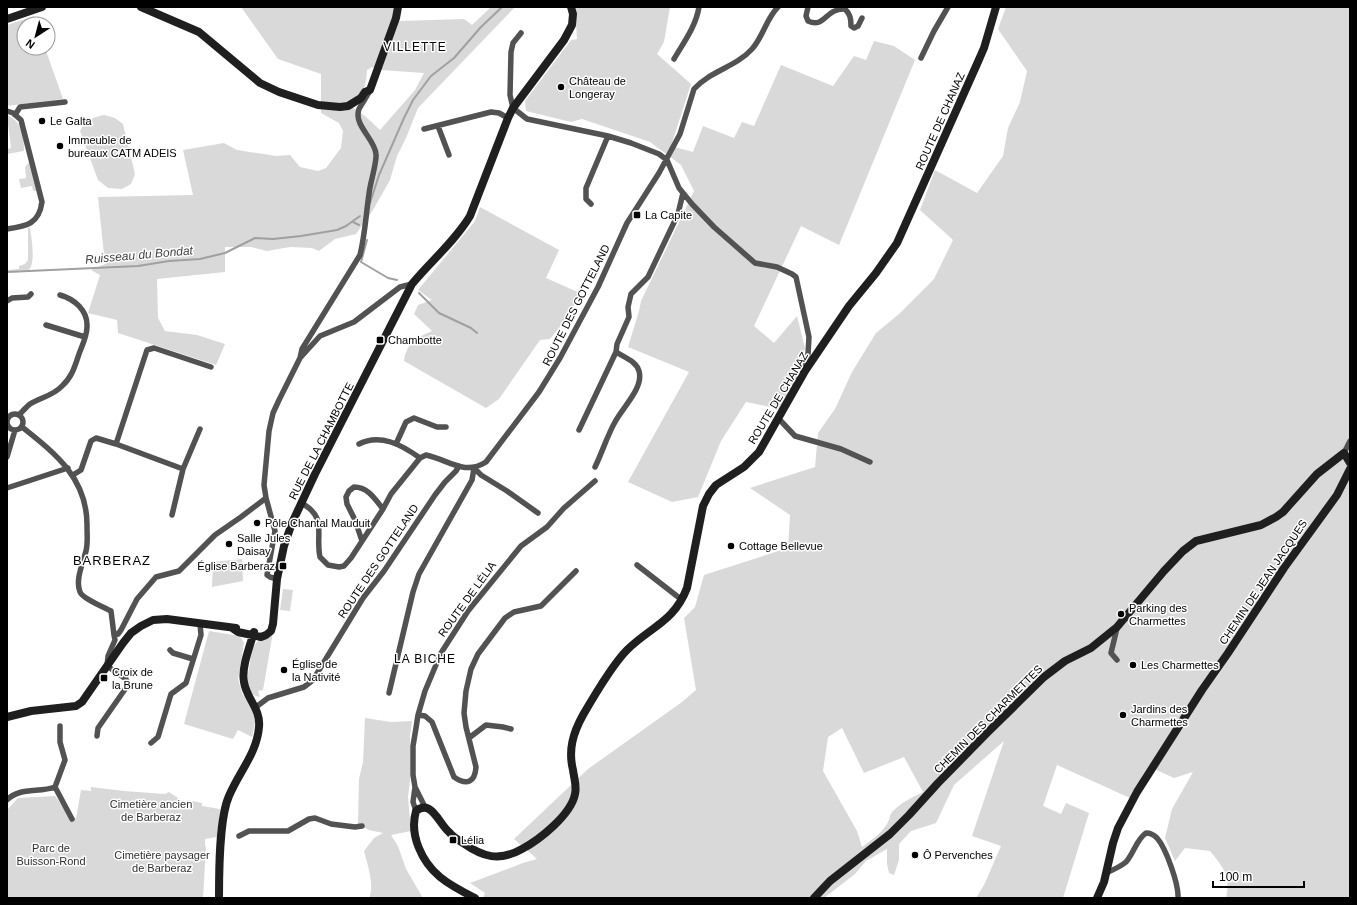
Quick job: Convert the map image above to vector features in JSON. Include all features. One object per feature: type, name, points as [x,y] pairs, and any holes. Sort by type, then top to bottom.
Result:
[{"type":"street","points":[[7,19],[42,7]]},
{"type":"street","points":[[141,7],[199,32],[260,82],[279,92],[318,105],[340,108],[348,106],[361,98],[365,92],[370,90]]},
{"type":"street","points":[[277,579],[270,578],[267,575],[275,530],[264,485],[273,412],[300,358],[302,349],[360,255],[364,239],[369,193],[376,154],[369,136],[361,126],[359,110],[370,90],[396,18],[398,7]]},
{"type":"street","name":"RUE DE LA CHAMBOTTE","points":[[254,634],[261,637],[270,631],[273,624],[277,579],[284,546],[292,522],[412,284],[464,226],[470,216],[508,118],[564,40],[572,25],[573,14],[571,7]]},
{"type":"street","points":[[674,59],[691,32],[698,17],[700,7]]},
{"type":"street","name":"ROUTE DES GOTTELAND","points":[[474,468],[486,462],[492,456],[549,378],[598,287],[627,223],[668,160],[680,134],[694,89],[709,77],[738,60],[752,49],[768,19],[778,7]]},
{"type":"street","points":[[808,7],[806,16],[808,21],[813,24],[823,20],[831,12],[838,8],[845,9],[850,13],[851,26],[854,28],[858,26],[862,18]]},
{"type":"street","points":[[921,58],[948,7]]},
{"type":"street","name":"ROUTE DE CHANAZ","points":[[425,807],[431,810],[453,836],[469,847],[489,857],[499,857],[510,855],[535,841],[552,827],[573,802],[576,794],[576,786],[570,758],[571,748],[573,736],[583,716],[617,661],[628,650],[665,621],[682,600],[686,588],[705,500],[716,486],[744,467],[756,456],[805,371],[849,306],[876,273],[897,243],[984,48],[996,7]]},
{"type":"street","points":[[521,33],[513,43],[511,52],[510,94],[514,108],[527,119],[631,142],[659,154],[668,160],[679,188],[714,227],[755,263],[787,271],[796,277],[809,337],[805,371]]},
{"type":"street","points":[[7,110],[65,102]]},
{"type":"street","points":[[15,115],[20,107]]},
{"type":"street","points":[[7,110],[21,120],[42,202],[40,212],[32,223],[25,227],[7,229]]},
{"type":"street","points":[[424,130],[491,112],[499,113],[508,118]]},
{"type":"street","points":[[438,126],[449,155]]},
{"type":"street","points":[[591,204],[586,199],[586,188],[608,136]]},
{"type":"street","points":[[579,430],[616,352],[617,344],[629,317],[628,307],[631,294],[648,277],[678,214],[683,193]]},
{"type":"street","points":[[300,358],[320,336],[354,322],[400,287],[412,284]]},
{"type":"street","points":[[7,301],[12,298],[28,297],[31,294]]},
{"type":"street","points":[[19,415],[30,404],[55,393],[68,380],[73,372],[85,337],[87,327],[80,308],[75,301],[60,295]]},
{"type":"street","points":[[46,325],[85,337]]},
{"type":"street","points":[[116,444],[147,350],[154,348],[211,368]]},
{"type":"street","points":[[595,467],[614,422],[637,389],[640,381],[640,372],[637,366],[616,352]]},
{"type":"street","points":[[15,430],[8,426],[7,420],[13,414],[19,415],[23,420],[22,427]]},
{"type":"street","points":[[396,444],[406,422],[414,418],[437,427],[446,427]]},
{"type":"street","points":[[779,418],[795,436],[841,449],[870,462]]},
{"type":"street","points":[[15,430],[22,427]]},
{"type":"street","points":[[22,427],[68,468],[81,491],[87,511],[87,549],[79,580],[79,591],[82,596],[111,611],[116,640],[108,656],[107,666]]},
{"type":"street","points":[[172,515],[183,469],[200,429]]},
{"type":"street","points":[[7,457],[15,430]]},
{"type":"street","points":[[73,475],[80,470],[91,441],[96,438],[183,469]]},
{"type":"street","points":[[359,444],[367,440],[376,439],[390,441],[420,458]]},
{"type":"street","name":"CHEMIN DES CHARMETTES","points":[[814,898],[830,881],[890,834],[983,737],[1044,677],[1065,661],[1091,648],[1117,626],[1183,551],[1196,541],[1261,525],[1276,517],[1283,512],[1317,474],[1344,453],[1350,441]]},
{"type":"street","points":[[1344,453],[1350,463]]},
{"type":"street","points":[[301,504],[310,508],[317,518],[320,553],[323,561],[328,565],[339,567],[344,566],[351,558],[391,494],[420,458],[426,455],[459,466],[474,468],[481,475],[538,513]]},
{"type":"street","name":"ROUTE DES GOTTELAND","points":[[256,707],[268,698],[304,687],[313,680],[363,598],[384,571],[435,495],[459,466]]},
{"type":"street","points":[[7,488],[68,468]]},
{"type":"street","points":[[389,693],[413,592],[419,574],[472,480],[474,468]]},
{"type":"street","name":"CHEMIN DE JEAN JACQUES","points":[[1097,898],[1104,882],[1118,828],[1138,792],[1202,690],[1284,568],[1334,499],[1350,469]]},
{"type":"street","name":"ROUTE DE LÉLIA","points":[[416,811],[413,802],[415,787],[413,775],[413,746],[418,715],[425,691],[441,653],[468,611],[520,546],[547,527],[564,508],[594,481]]},
{"type":"street","points":[[362,541],[355,520],[347,504],[346,497],[349,491],[354,486],[367,490],[383,509]]},
{"type":"street","points":[[114,635],[118,634],[121,630],[137,599],[156,577],[179,571],[215,535],[266,498]]},
{"type":"street","points":[[637,565],[682,600]]},
{"type":"street","points":[[418,715],[425,716],[432,722],[454,777],[461,782],[466,783],[472,779],[476,773],[476,767],[464,713],[466,691],[471,669],[478,654],[505,618],[514,612],[541,606],[576,571]]},
{"type":"street","points":[[7,718],[32,711],[76,706],[82,702],[122,643],[131,633],[153,620],[167,618],[232,628],[238,632],[254,634],[248,654],[243,681],[260,717],[260,727],[256,743],[226,804],[221,854],[219,898]]},
{"type":"street","points":[[151,743],[158,737],[170,694],[186,683],[201,636],[200,624]]},
{"type":"street","points":[[1117,626],[1111,653],[1117,660]]},
{"type":"street","points":[[170,650],[193,659]]},
{"type":"street","points":[[97,736],[98,728],[128,685],[126,679],[107,666]]},
{"type":"street","points":[[469,738],[486,725],[511,729]]},
{"type":"street","points":[[7,800],[14,794],[20,792],[49,789],[54,787],[64,760],[60,742],[60,726]]},
{"type":"street","points":[[54,787],[72,819]]},
{"type":"street","name":"ROUTE DE LÉLIA","points":[[415,787],[425,807]]},
{"type":"street","points":[[425,807],[416,811],[414,827],[420,851],[428,864],[439,877],[475,898]]},
{"type":"street","points":[[239,836],[249,831],[288,831],[309,818],[315,818],[331,824],[354,827],[362,826]]},
{"type":"street","points":[[1106,873],[1116,869],[1126,862],[1140,838],[1146,833],[1149,833],[1159,839],[1166,853],[1177,885],[1178,898]]},
{"type":"green space","points":[[241,7],[399,7],[399,21],[464,19],[472,25],[491,7],[515,7],[418,108],[397,156],[390,180],[373,210],[356,234],[335,239],[319,251],[312,248],[290,247],[267,251],[251,247],[225,247],[225,272],[157,279],[158,318],[165,331],[197,335],[225,344],[216,365],[118,333],[117,320],[88,313],[100,275],[91,270],[105,264],[98,197],[193,195],[183,150],[224,143],[237,150],[276,156],[290,155],[300,167],[318,171],[326,168],[341,148],[343,131],[339,123],[321,113],[321,74],[278,59]],"holes":[[[372,67],[381,70],[424,73],[415,90],[380,130],[360,112],[346,105],[356,98],[362,91],[366,82],[367,70]]]},
{"type":"green space","points":[[575,7],[670,7],[664,42],[657,54],[691,84],[671,146],[693,152],[703,126],[734,138],[742,122],[754,126],[781,65],[833,86],[854,56],[866,60],[874,41],[894,46],[915,60],[839,245],[801,226],[754,326],[774,343],[797,316],[805,348],[794,387],[780,409],[746,402],[721,441],[698,497],[672,502],[628,482],[689,372],[628,347],[641,301],[694,191],[681,165],[650,142],[582,119],[571,122],[526,111],[525,101],[571,40],[577,39]]},
{"type":"green space","points":[[1006,7],[1350,7],[1350,898],[1226,898],[1227,878],[1225,872],[1210,851],[1185,848],[1175,861],[1165,838],[1172,809],[1193,772],[1174,778],[1154,769],[1130,798],[1057,765],[1043,806],[1061,814],[1066,803],[1089,813],[1063,898],[976,898],[984,885],[1001,846],[972,836],[1004,741],[954,785],[936,823],[911,831],[899,844],[899,860],[894,875],[889,873],[887,864],[887,849],[866,861],[855,874],[824,898],[483,898],[485,893],[470,883],[537,859],[514,839],[588,769],[682,702],[696,690],[684,618],[695,607],[704,575],[788,548],[790,515],[750,488],[815,467],[818,433],[835,409],[852,372],[876,333],[899,314],[934,279],[953,240],[920,210],[935,170],[977,193],[1003,156],[1008,128],[1020,102],[1027,71],[998,29]],"holes":[[[842,728],[864,773],[904,757],[923,792],[897,807],[891,813],[887,824],[882,831],[862,847],[857,831],[823,771],[828,737]]]},
{"type":"green space","points":[[16,22],[16,56],[48,56],[63,99],[7,106],[7,25]]},
{"type":"green space","points":[[7,115],[16,121],[22,130],[24,151],[7,154],[7,149],[11,148]]},
{"type":"green space","points":[[104,115],[115,118],[123,124],[135,174],[131,184],[122,189],[108,188],[98,180],[80,131],[90,120]]},
{"type":"green space","points":[[30,161],[38,191],[33,191],[32,186],[21,188],[19,179],[26,178],[25,167]]},
{"type":"green space","points":[[480,207],[559,250],[546,278],[580,293],[571,311],[550,339],[540,340],[499,399],[486,408],[404,361],[407,349],[410,345],[421,336],[432,331],[414,314],[418,305],[432,300],[418,290],[475,221]]},
{"type":"green space","points":[[30,227],[33,258],[30,268],[25,272],[7,272],[7,270],[19,269],[19,266],[25,264],[28,260],[28,228]]},
{"type":"green space","points":[[242,559],[243,581],[212,587],[213,562]]},
{"type":"green space","points":[[283,589],[293,590],[290,611],[280,610]]},
{"type":"green space","points":[[209,631],[240,636],[244,643],[238,679],[242,693],[256,718],[252,737],[238,730],[233,739],[184,724]]},
{"type":"green space","points":[[273,632],[263,690],[258,691],[260,697],[251,693],[249,689],[248,679],[251,655],[257,642]]},
{"type":"green space","points":[[365,718],[391,722],[412,721],[410,736],[410,781],[408,797],[411,831],[391,835],[398,846],[406,869],[423,898],[369,898],[371,893],[371,881],[364,851],[374,838],[383,833],[369,830],[358,824],[359,779],[363,762]]},
{"type":"green space","points":[[91,787],[165,794],[169,792],[178,798],[180,804],[184,805],[183,808],[186,808],[187,800],[202,803],[202,806],[220,809],[217,837],[205,839],[206,847],[203,898],[7,898],[7,810],[18,798],[55,796],[63,807],[76,819],[81,790],[91,791]]},
{"type":"waterway","name":"Ruisseau du Bondat","points":[[370,203],[379,175],[413,100],[431,76],[454,58],[481,27],[502,7]]},
{"type":"waterway","name":"Ruisseau du Bondat","points":[[7,272],[138,266],[169,261],[200,259],[225,253],[255,238],[273,239],[337,230],[346,226],[360,216]]},
{"type":"waterway","name":"Ruisseau du Bondat","points":[[353,222],[359,225]]},
{"type":"waterway","points":[[367,240],[361,262],[388,278],[397,280]]},
{"type":"waterway","points":[[419,293],[439,313],[471,328],[477,333]]},
{"type":"place","name":"Château de Longeray","points":[[561,87]]},
{"type":"place","name":"Le Galta","points":[[42,121]]},
{"type":"place","name":"Immeuble de bureaux CATM ADEIS","points":[[60,146]]},
{"type":"place","name":"La Capite","points":[[637,215]]},
{"type":"place","name":"Chambotte","points":[[380,340]]},
{"type":"place","name":"Pôle Chantal Mauduit","points":[[257,523]]},
{"type":"place","name":"Salle Jules Daisay","points":[[229,544]]},
{"type":"place","name":"Cottage Bellevue","points":[[731,546]]},
{"type":"place","name":"Église Barberaz","points":[[283,566]]},
{"type":"place","name":"Parking des Charmettes","points":[[1121,614]]},
{"type":"place","name":"Les Charmettes","points":[[1133,665]]},
{"type":"place","name":"Église de la Nativité","points":[[284,670]]},
{"type":"place","name":"Croix de la Brune","points":[[104,678]]},
{"type":"place","name":"Jardins des Charmettes","points":[[1123,715]]},
{"type":"place","name":"Lélia","points":[[453,840]]},
{"type":"place","name":"Ô Pervenches","points":[[915,855]]},
{"type":"district","name":"VILLETTE","points":[[415,47]]},
{"type":"district","name":"BARBERAZ","points":[[112,560]]},
{"type":"district","name":"LA BICHE","points":[[425,659]]},
{"type":"park label","name":"Cimetière ancien de Barberaz","points":[[151,810]]},
{"type":"park label","name":"Parc de Buisson-Rond","points":[[51,854]]},
{"type":"park label","name":"Cimetière paysager de Barberaz","points":[[162,861]]}]
